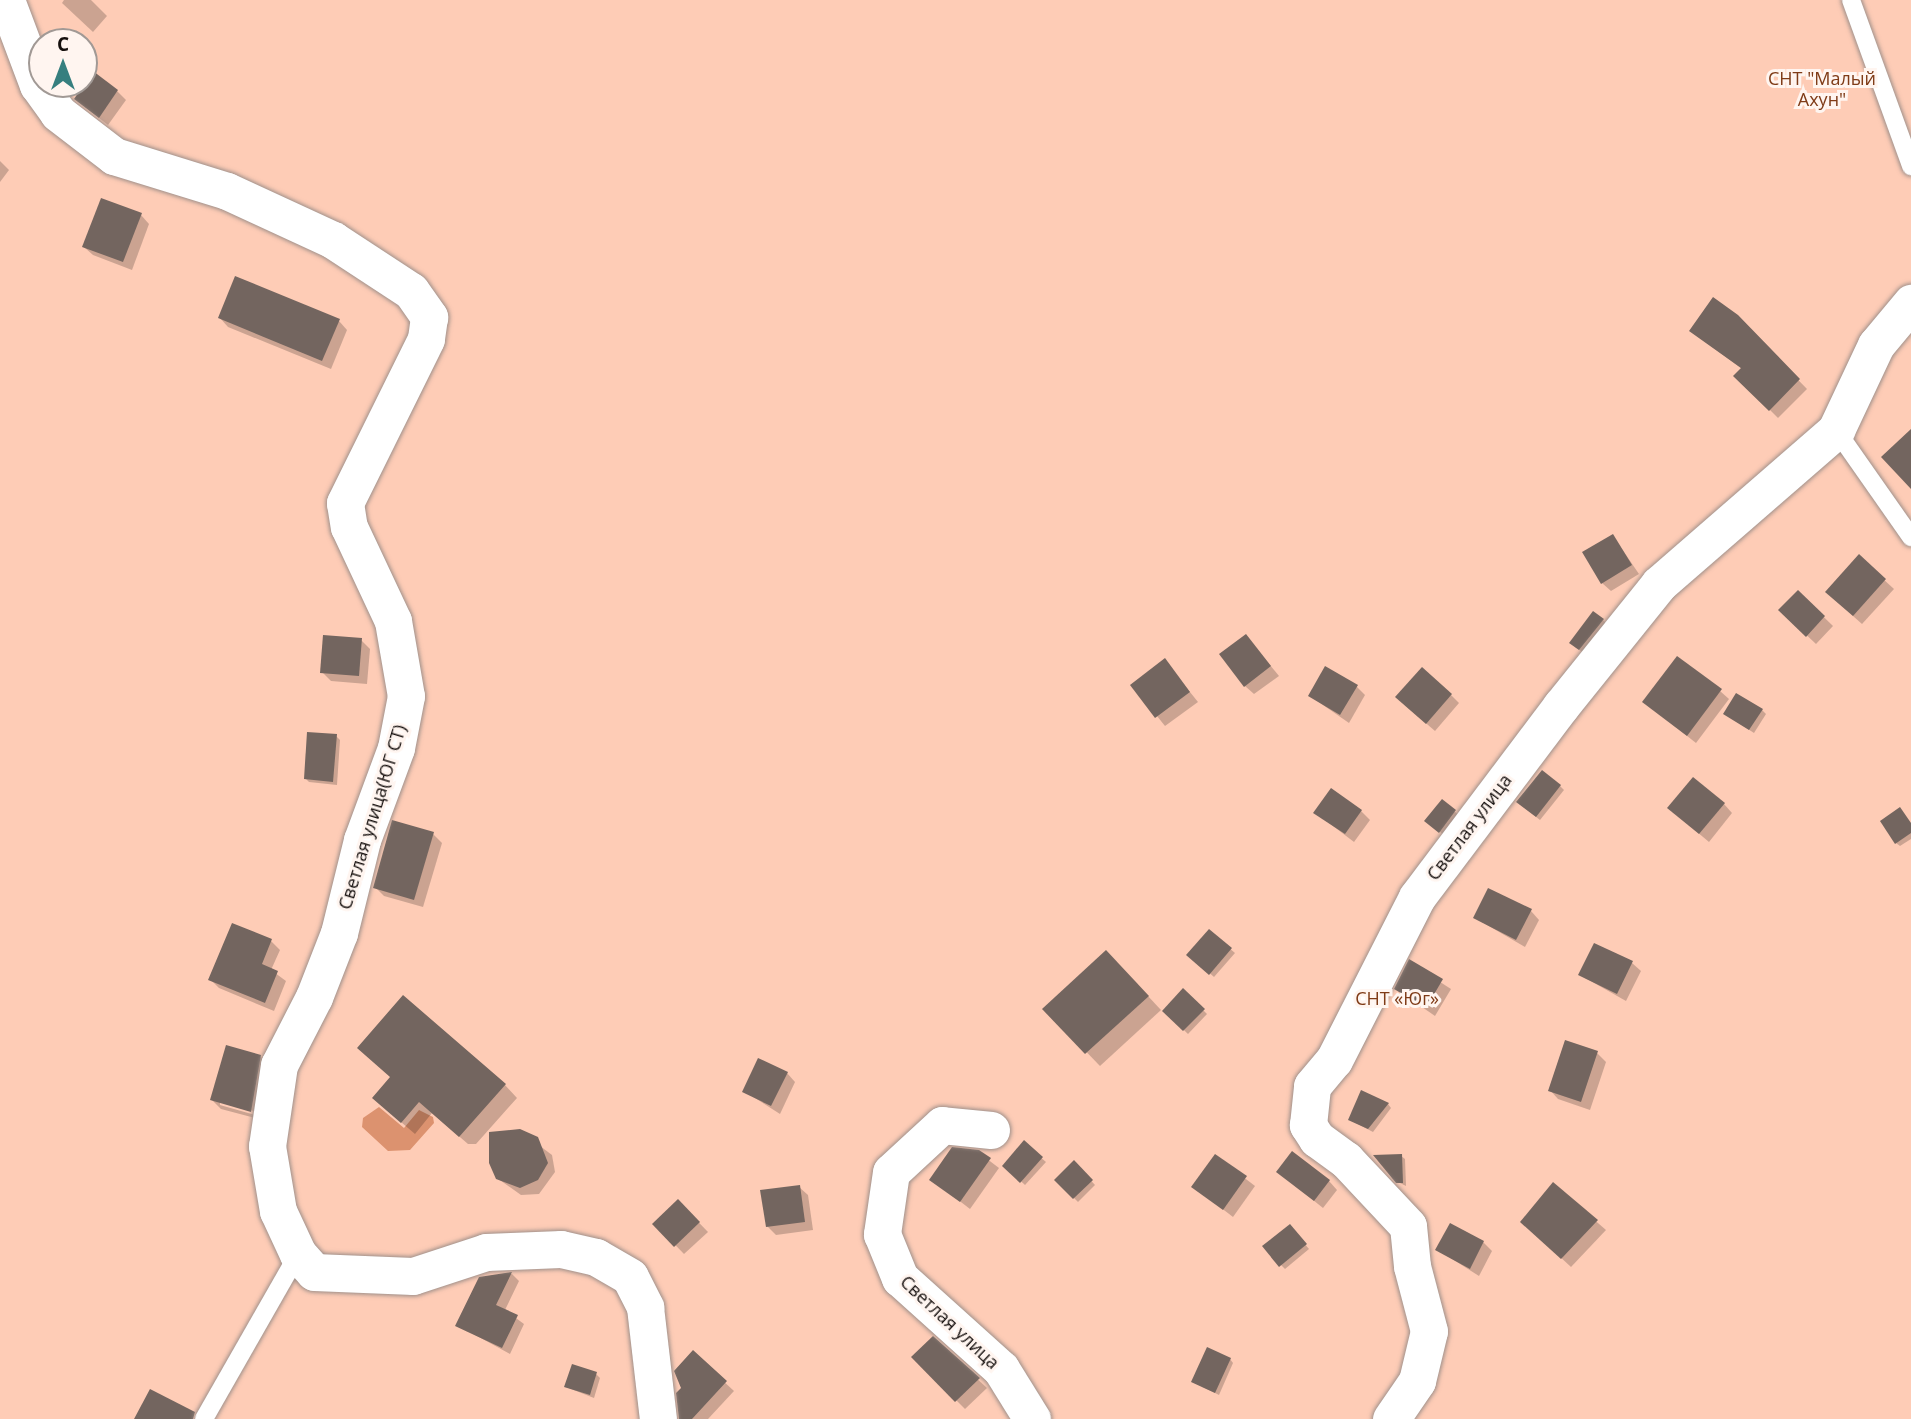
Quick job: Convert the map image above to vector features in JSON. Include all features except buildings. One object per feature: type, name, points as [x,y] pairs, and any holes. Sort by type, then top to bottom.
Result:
[{"type":"street","name":"Светлая улица(ЮГ СТ)","points":[[6,0],[38,85],[58,113],[114,156],[227,191],[333,240],[411,291],[429,317],[426,339],[345,503],[349,527],[393,621],[406,696],[396,748],[362,840],[339,933],[314,997],[279,1065],[267,1146],[278,1211],[298,1254]]},
{"type":"street","name":"Светлая улица","points":[[1391,1419],[1417,1381],[1429,1331],[1412,1265],[1408,1226],[1346,1160],[1317,1139],[1308,1125],[1312,1086],[1334,1059],[1417,897],[1561,705],[1659,584],[1836,430],[1875,345],[1911,303]]},
{"type":"street","name":"Светлая улица","points":[[991,1130],[942,1125],[891,1172],[882,1234],[900,1278],[1001,1369],[1032,1419]]},
{"type":"street","points":[[298,1254],[314,1272],[413,1276],[486,1252],[561,1250],[596,1257],[630,1277],[645,1307],[659,1419]]},
{"type":"lane","points":[[1851,0],[1911,166]]},
{"type":"lane","points":[[1836,430],[1911,537]]},
{"type":"lane","points":[[204,1419],[206,1408],[298,1254]]},
{"type":"green space","name":"СНТ «Юг»","points":[[0,0],[1911,0],[1911,1419],[0,1419]]},
{"type":"shaded area","points":[[379,1107],[404,1128],[419,1110],[433,1117],[434,1123],[410,1150],[388,1151],[362,1127],[363,1118]]},
{"type":"park label","name":"СНТ \"Малый Ахун\"","points":[[1822,89]]}]
